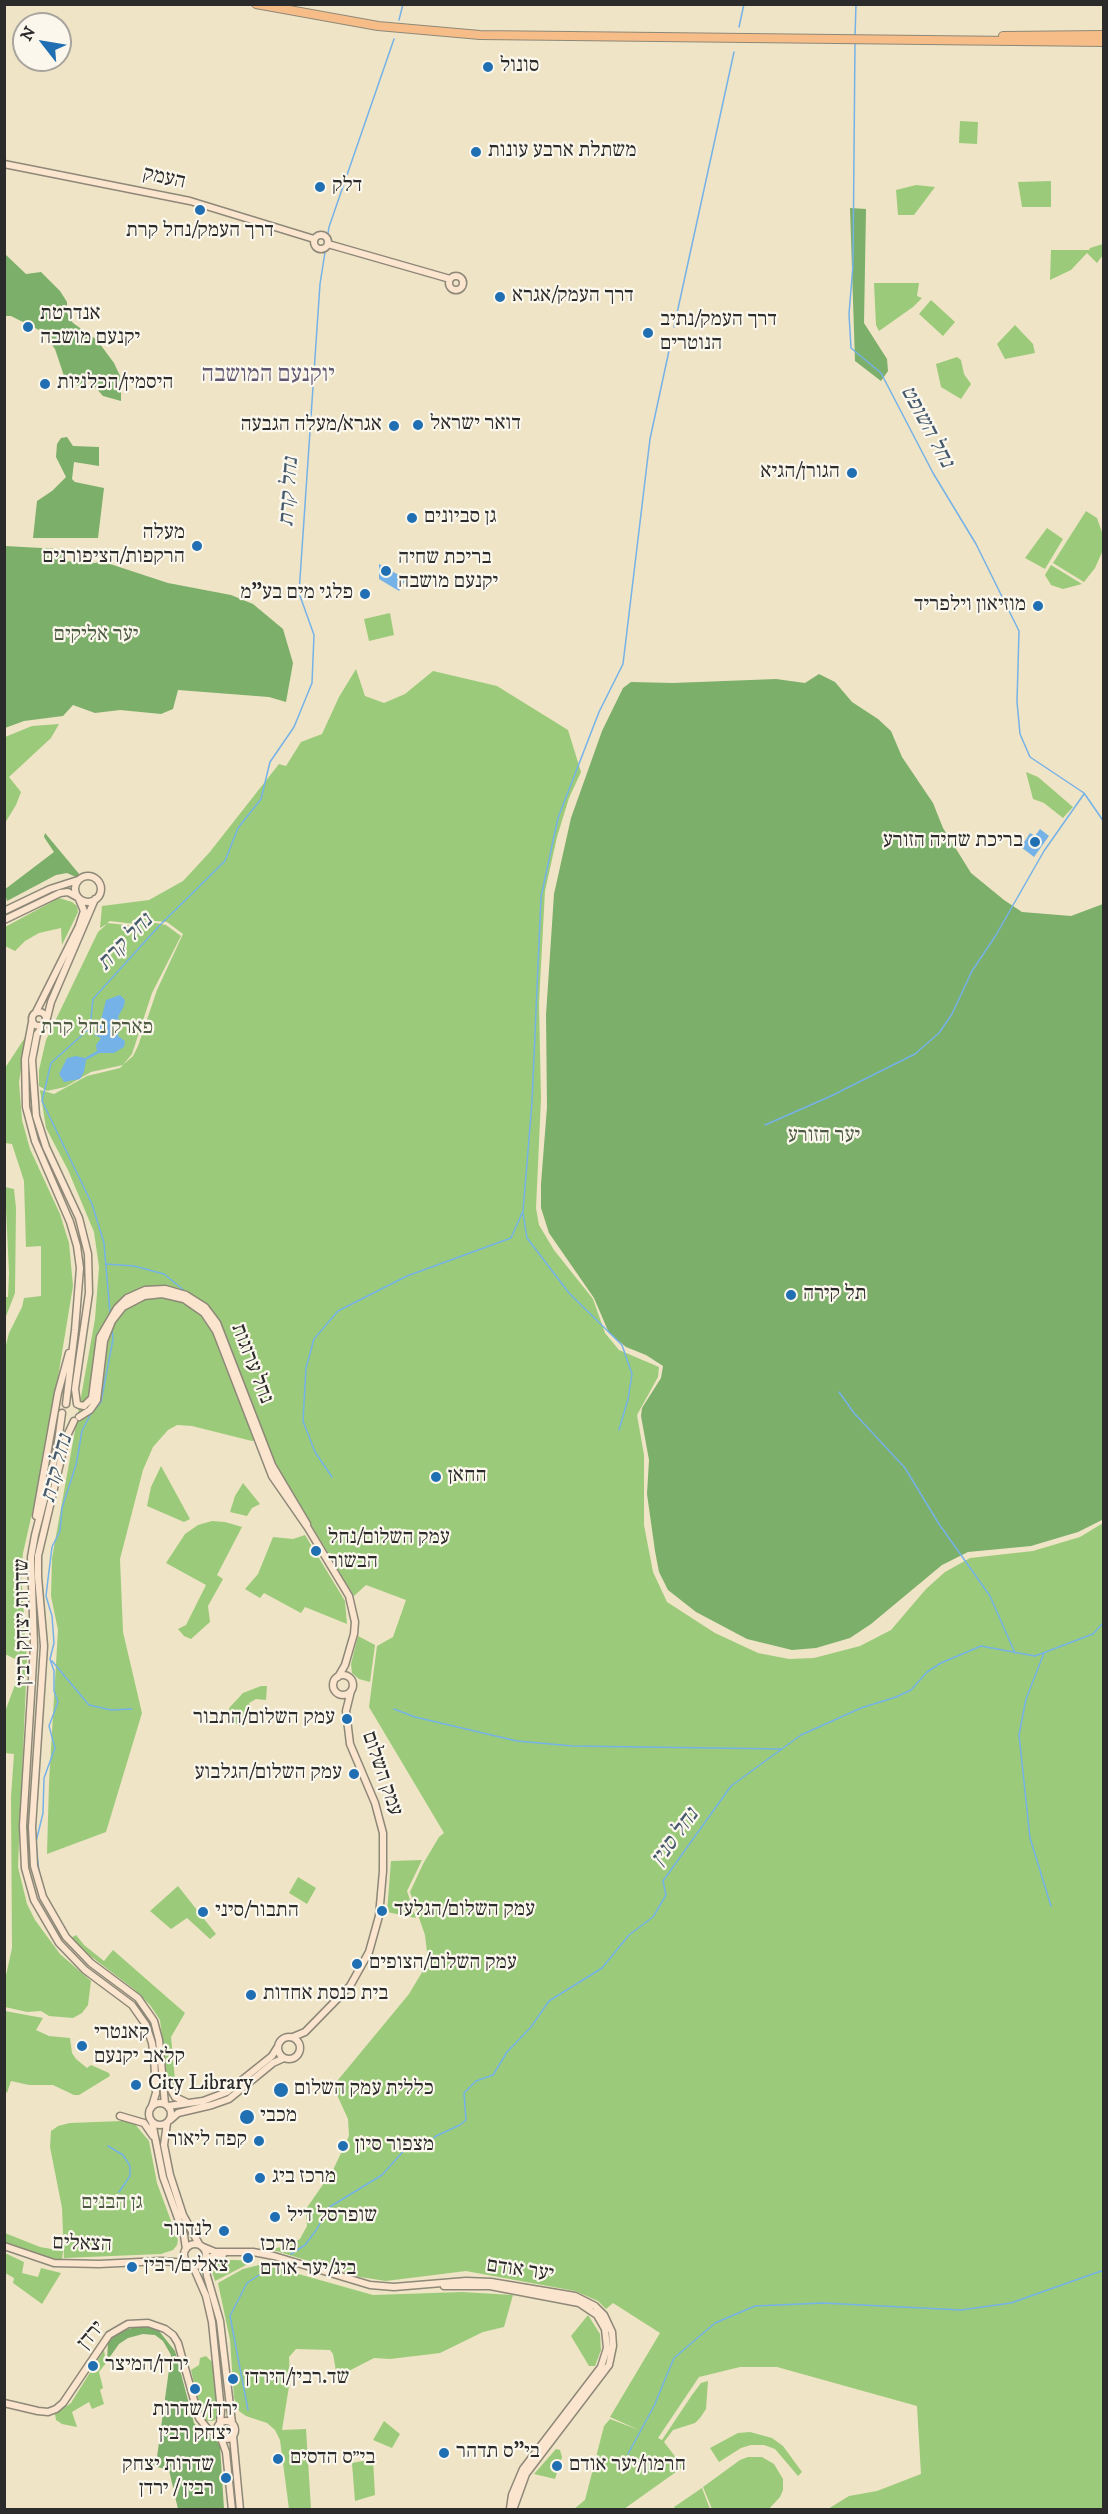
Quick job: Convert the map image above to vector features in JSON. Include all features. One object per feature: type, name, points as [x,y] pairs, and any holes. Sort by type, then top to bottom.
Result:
[{"type":"highway","points":[[256,4],[378,26],[464,35],[844,37],[1104,35]]},
{"type":"highway","points":[[283,4],[378,21],[480,30],[844,37]]},
{"type":"highway","points":[[865,37],[1104,42]]},
{"type":"street","name":"העמק","points":[[4,164],[190,201],[314,239],[317,248],[323,249],[328,244],[450,279]]},
{"type":"street","points":[[4,911],[50,889],[78,879],[88,876],[98,880],[100,892],[51,1002],[47,1018],[37,1034],[32,1060],[36,1116],[46,1147],[79,1218],[88,1254],[89,1293],[75,1389],[81,1412],[76,1419],[65,1418],[62,1413],[66,1404],[80,1268],[76,1240],[35,1141],[26,1107],[25,1059],[32,1017],[79,926],[84,911],[75,887],[78,879]]},
{"type":"street","points":[[4,920],[60,892],[68,892],[87,902],[95,899]]},
{"type":"street","points":[[36,1012],[44,1013],[47,1018]]},
{"type":"street","points":[[32,1022],[38,1027],[43,1026]]},
{"type":"street","name":"נחל ערוגות","points":[[78,1404],[86,1405],[92,1398],[100,1337],[117,1308],[127,1298],[145,1290],[165,1289],[186,1295],[204,1307],[217,1323],[272,1465],[305,1518],[308,1528]]},
{"type":"street","name":"נחל ערוגות","points":[[76,1419],[90,1410],[97,1400],[104,1341],[119,1311],[134,1300],[150,1294],[184,1299],[199,1309],[214,1326],[267,1464],[282,1491],[343,1582],[353,1609],[354,1634],[338,1677]]},
{"type":"street","points":[[33,1545],[58,1393],[76,1323]]},
{"type":"street","points":[[66,1404],[71,1402],[78,1404]]},
{"type":"street","name":"שדרות יצחק רבין","points":[[62,1413],[57,1449],[33,1545],[31,1567],[34,1647],[23,1826],[24,1868],[34,1900],[59,1943],[85,1970],[132,2005],[146,2025],[154,2057],[156,2092],[152,2106]]},
{"type":"street","name":"שדרות יצחק רבין","points":[[76,1419],[66,1438],[38,1556],[44,1646],[32,1827],[34,1866],[43,1897],[66,1937],[91,1963],[130,1991],[149,2013],[159,2040],[167,2105]]},
{"type":"street","name":"נחל ערוגות","points":[[346,1660],[348,1677]]},
{"type":"street","points":[[338,1677],[348,1677],[353,1683],[351,1691],[344,1695],[337,1693],[333,1683],[338,1677]]},
{"type":"street","name":"עמק השלום","points":[[293,2037],[305,2032],[344,1994],[359,1972],[373,1940],[381,1903],[383,1833],[375,1803],[350,1744],[346,1703],[351,1691]]},
{"type":"street","name":"עמק השלום","points":[[337,1693],[346,1718]]},
{"type":"street","name":"עמק השלום","points":[[300,2045],[305,2032]]},
{"type":"street","points":[[152,2122],[161,2125],[178,2113],[212,2105],[229,2098],[273,2063],[284,2058],[295,2057],[300,2045],[293,2037],[282,2038],[272,2056],[227,2092],[191,2103],[167,2105],[160,2103],[152,2106],[149,2113],[163,2177],[185,2251],[206,2296],[212,2322],[221,2411],[219,2436],[226,2452],[232,2510]]},
{"type":"street","points":[[277,2048],[284,2058]]},
{"type":"street","points":[[162,2074],[175,2097],[184,2103],[191,2103]]},
{"type":"street","points":[[167,2105],[171,2114],[165,2145],[170,2175],[183,2215],[201,2246],[219,2321],[232,2423],[235,2430],[233,2436],[240,2510]]},
{"type":"street","points":[[120,2116],[144,2123],[151,2132],[157,2147]]},
{"type":"street","points":[[185,2251],[192,2244],[201,2246]]},
{"type":"street","name":"הצאלים","points":[[4,2246],[54,2263],[99,2264],[161,2261],[190,2265]]},
{"type":"street","name":"יער אודם","points":[[201,2246],[215,2252],[243,2251],[274,2256],[370,2285],[394,2287],[466,2281],[491,2282],[576,2296],[595,2306],[604,2315],[612,2332],[613,2346],[609,2366],[526,2474],[511,2510]]},
{"type":"street","name":"הצאלים","points":[[161,2261],[185,2251]]},
{"type":"street","name":"יער אודם","points":[[205,2259],[222,2255],[253,2254],[284,2261],[370,2288],[395,2290],[447,2286],[490,2286],[570,2300],[593,2310],[600,2319],[606,2335],[604,2361],[591,2383],[523,2469],[512,2495],[511,2510]]},
{"type":"street","points":[[190,2265],[200,2265],[205,2259]]},
{"type":"street","name":"ירדן","points":[[4,2403],[38,2411],[48,2412],[56,2409],[63,2403],[110,2335],[128,2324],[148,2322],[173,2335],[178,2343],[199,2418]]},
{"type":"street","points":[[199,2418],[209,2426],[224,2420],[232,2423]]},
{"type":"street","points":[[199,2418],[207,2428],[219,2436],[226,2439],[233,2436]]},
{"type":"green space","points":[[960,121],[978,122],[977,144],[959,143]]},
{"type":"green space","points":[[1051,181],[1051,207],[1022,207],[1018,182]]},
{"type":"green space","points":[[916,185],[935,187],[914,215],[898,215],[896,190]]},
{"type":"green space","points":[[850,208],[866,209],[864,323],[887,359],[888,371],[881,381],[855,361]]},
{"type":"green space","points":[[1103,244],[1103,255],[1097,263],[1087,253],[1071,270],[1050,280],[1051,250],[1089,250]]},
{"type":"green space","points":[[5,254],[26,274],[41,272],[60,291],[67,302],[67,313],[73,323],[97,340],[114,363],[121,378],[121,401],[103,396],[88,379],[78,386],[66,382],[55,349],[40,328],[39,330],[11,316],[5,316]]},
{"type":"green space","points":[[874,283],[919,283],[917,296],[922,298],[879,331],[876,325]]},
{"type":"green space","points":[[931,300],[955,322],[943,336],[919,314]]},
{"type":"green space","points":[[1015,325],[1033,344],[1035,353],[1005,359],[997,344]]},
{"type":"green space","points":[[957,357],[961,360],[964,374],[971,384],[961,399],[941,387],[936,364]]},
{"type":"green space","points":[[67,437],[73,446],[99,447],[99,466],[74,462],[72,479],[75,482],[104,488],[98,538],[33,538],[37,501],[52,491],[66,477],[56,457],[57,444],[61,438]]},
{"type":"green space","points":[[1086,511],[1097,518],[1103,535],[1104,548],[1095,568],[1084,582],[1053,563]]},
{"type":"green space","points":[[1047,528],[1063,539],[1045,569],[1025,558]]},
{"type":"green space","name":"יער אליקים","points":[[5,546],[60,549],[65,557],[64,561],[95,563],[101,561],[168,583],[231,595],[253,604],[283,629],[293,663],[286,702],[269,697],[178,690],[173,709],[161,714],[120,710],[95,713],[73,705],[63,716],[24,721],[5,728]]},
{"type":"green space","points":[[1051,565],[1082,584],[1063,589],[1051,585],[1045,575]]},
{"type":"green space","points":[[390,613],[394,635],[369,641],[364,619]]},
{"type":"green space","name":"פארק נחל קרת","points":[[356,669],[365,696],[384,703],[405,694],[433,671],[497,686],[568,730],[581,772],[569,798],[557,837],[545,891],[539,1003],[541,1099],[536,1208],[539,1225],[554,1250],[593,1299],[605,1333],[619,1350],[659,1367],[658,1377],[637,1415],[644,1455],[644,1525],[653,1572],[667,1602],[715,1633],[758,1653],[789,1659],[814,1658],[860,1646],[891,1630],[926,1589],[945,1572],[970,1558],[1033,1551],[1080,1537],[1103,1523],[1103,2509],[828,2509],[849,2496],[877,2491],[921,2474],[917,2406],[777,2367],[740,2367],[699,2377],[658,2438],[662,2440],[701,2383],[708,2381],[706,2409],[700,2418],[695,2423],[673,2430],[664,2442],[683,2467],[624,2509],[574,2509],[585,2500],[604,2426],[610,2419],[639,2430],[610,2417],[660,2333],[613,2303],[606,2309],[598,2301],[575,2291],[466,2271],[386,2281],[360,2277],[270,2249],[288,2246],[300,2239],[307,2226],[306,2209],[333,2170],[349,2136],[348,2119],[333,2086],[409,1994],[424,1969],[427,1952],[425,1935],[410,1892],[423,1864],[439,1837],[444,1833],[369,1707],[377,1646],[393,1637],[406,1600],[366,1585],[354,1596],[283,1478],[264,1439],[252,1441],[192,1426],[177,1425],[168,1430],[153,1447],[143,1470],[120,1559],[123,1632],[142,1713],[106,1832],[47,1854],[58,1630],[51,1596],[52,1558],[95,1319],[99,1267],[94,1232],[68,1170],[46,1128],[40,1090],[54,1094],[87,1076],[120,1068],[123,1065],[91,1072],[65,1087],[47,1091],[39,1086],[39,1070],[46,1040],[98,932],[107,924],[100,928],[102,906],[149,900],[183,881],[209,853],[279,764],[286,766],[301,742],[322,734],[339,697]],"holes":[[[144,920],[167,922],[183,934],[157,990],[138,1046],[133,1056],[123,1065],[132,1054],[152,993],[181,936],[166,925],[145,921],[135,926],[107,923],[110,921],[135,924]]]},
{"type":"green space","name":"יער הזורע","points":[[819,674],[835,682],[852,702],[878,719],[891,731],[902,757],[933,803],[943,828],[971,873],[1004,900],[1022,912],[1071,916],[1103,904],[1104,1519],[1078,1532],[1031,1546],[968,1552],[942,1565],[871,1624],[850,1638],[816,1648],[792,1650],[747,1639],[696,1612],[668,1590],[659,1572],[655,1551],[647,1494],[649,1460],[641,1416],[642,1408],[661,1378],[663,1366],[646,1355],[626,1347],[609,1333],[594,1298],[549,1233],[541,1208],[541,1184],[547,1107],[546,1015],[554,894],[571,818],[602,731],[623,688],[631,682],[673,683],[776,679],[805,683]]},
{"type":"green space","points":[[59,724],[51,738],[9,777],[21,792],[5,823],[5,737],[32,726]]},
{"type":"green space","points":[[1026,772],[1038,777],[1073,807],[1063,818],[1044,803],[1033,799]]},
{"type":"green space","points":[[45,833],[85,881],[67,873],[56,875],[7,901],[4,890],[54,852],[44,837]]},
{"type":"green space","points":[[59,898],[72,902],[77,906],[78,912],[62,945],[61,928],[39,933],[25,941],[15,951],[5,946],[5,927]]},
{"type":"green space","points":[[26,1036],[19,1082],[22,1120],[30,1149],[60,1214],[69,1243],[73,1286],[45,1456],[23,1553],[21,1573],[27,1660],[18,1867],[27,1904],[35,1920],[60,1954],[91,1981],[88,2005],[82,2013],[73,2018],[49,2016],[41,2011],[27,2012],[5,2007],[5,1980],[12,1948],[11,1797],[14,1754],[5,1753],[6,1709],[23,1663],[5,1654],[5,1349],[9,1333],[24,1298],[41,1296],[41,1246],[26,1247],[24,1181],[12,1144],[5,1143],[5,1068]]},
{"type":"green space","points":[[5,1187],[14,1189],[16,1208],[15,1293],[5,1319],[5,1297],[8,1297],[9,1273]]},
{"type":"green space","points":[[161,1466],[190,1519],[184,1522],[147,1506],[151,1487]]},
{"type":"green space","points":[[243,1483],[260,1504],[252,1508],[247,1516],[230,1512],[235,1496]]},
{"type":"green space","points":[[212,1521],[242,1527],[217,1575],[223,1579],[208,1606],[210,1622],[191,1639],[184,1636],[178,1629],[186,1625],[206,1585],[166,1563],[185,1534],[198,1525]]},
{"type":"green space","points":[[305,1535],[345,1601],[347,1624],[305,1607],[301,1613],[264,1593],[260,1598],[245,1589],[258,1574],[273,1537],[293,1539]]},
{"type":"green space","points":[[358,1636],[375,1645],[370,1682],[359,1679],[352,1673],[351,1664]]},
{"type":"green space","points":[[267,1686],[266,1700],[256,1699],[249,1703],[252,1714],[243,1728],[226,1717],[230,1707],[243,1693]]},
{"type":"green space","points":[[422,1860],[407,1891],[416,1918],[387,1912],[391,1861]]},
{"type":"green space","points":[[298,1877],[316,1888],[307,1904],[289,1893]]},
{"type":"green space","points":[[178,1886],[216,1934],[210,1939],[187,1918],[171,1929],[150,1911]]},
{"type":"green space","points":[[76,1935],[84,1945],[104,1961],[113,1950],[185,2013],[171,2037],[176,2091],[167,2077],[160,2020],[150,2005],[135,1990],[80,1948],[71,1938]]},
{"type":"green space","points":[[5,2011],[43,2018],[36,2030],[49,2036],[70,2038],[72,2053],[76,2059],[87,2068],[91,2065],[109,2073],[110,2076],[79,2095],[53,2085],[29,2085],[11,2081],[7,2093],[5,2091]]},
{"type":"green space","name":"גן הבנים","points":[[122,2121],[134,2123],[149,2141],[157,2183],[178,2240],[177,2245],[173,2250],[161,2254],[64,2258],[62,2208],[50,2147],[51,2131],[58,2126],[70,2123]]},
{"type":"green space","points":[[5,2233],[40,2247],[63,2251],[62,2260],[37,2256],[5,2243]]},
{"type":"green space","points":[[5,2253],[24,2262],[22,2273],[38,2277],[41,2268],[61,2273],[42,2304],[13,2283],[14,2278],[5,2273]]},
{"type":"green space","points":[[223,2260],[254,2261],[215,2281],[213,2266]]},
{"type":"green space","points":[[263,2264],[373,2295],[462,2292],[513,2295],[504,2327],[483,2332],[440,2353],[390,2359],[374,2358],[337,2377],[333,2354],[330,2350],[296,2349],[289,2357],[290,2380],[282,2430],[306,2429],[311,2509],[289,2509],[280,2440],[275,2430],[267,2423],[246,2416],[239,2411],[234,2398],[230,2340],[218,2283],[243,2269]]},
{"type":"green space","points":[[588,2315],[600,2334],[601,2350],[595,2366],[589,2366],[571,2336]]},
{"type":"green space","points":[[134,2327],[147,2327],[159,2331],[175,2351],[194,2423],[220,2446],[224,2509],[178,2509],[169,2470],[149,2465],[147,2460],[157,2457],[171,2355],[163,2341],[155,2335],[143,2334],[128,2338],[119,2344],[107,2361],[108,2342],[118,2333]]},
{"type":"green space","points":[[104,2350],[106,2363],[99,2372],[104,2404],[92,2409],[89,2402],[72,2412],[77,2427],[62,2424],[56,2420],[55,2414],[71,2403]]},
{"type":"green space","points":[[206,2356],[213,2363],[218,2413],[212,2421],[207,2421],[201,2414],[191,2370],[199,2365],[200,2358]]},
{"type":"green space","points":[[384,2421],[400,2434],[392,2448],[373,2440]]},
{"type":"green space","points":[[750,2432],[772,2438],[783,2446],[802,2472],[798,2476],[775,2449],[764,2445],[741,2448],[719,2462],[710,2448],[738,2433]]},
{"type":"green space","points":[[556,2449],[560,2450],[562,2457],[555,2479],[534,2474]]},
{"type":"green space","points":[[748,2457],[762,2457],[774,2464],[783,2479],[783,2490],[780,2497],[769,2509],[712,2509],[703,2487],[740,2460]]},
{"type":"green space","points":[[373,2459],[375,2495],[355,2501],[352,2463]]},
{"type":"green space","points":[[702,2488],[710,2509],[676,2509],[674,2507]]},
{"type":"water","name":"בריכת שחיה יקנעם מושבה","points":[[379,564],[406,579],[399,591],[379,579]]},
{"type":"water","name":"בריכת שחיה הזורע","points":[[1040,829],[1049,836],[1034,857],[1021,847],[1030,833],[1035,836]]},
{"type":"water","points":[[120,995],[125,1000],[118,1017],[121,1023],[118,1036],[125,1041],[124,1047],[114,1053],[99,1053],[86,1060],[80,1079],[64,1082],[59,1074],[67,1058],[76,1056],[85,1058],[97,1051],[96,1045],[101,1038],[94,1035],[100,1024],[106,1000]]},
{"type":"waterway","name":"נחל קרת","points":[[399,20],[403,4]]},
{"type":"waterway","points":[[739,27],[744,4]]},
{"type":"waterway","name":"נחל השופט","points":[[855,37],[856,4]]},
{"type":"waterway","name":"נחל קרת","points":[[110,1313],[104,1243],[92,1204],[42,1101],[51,1063],[90,1028],[93,999],[159,926],[225,861],[238,828],[261,799],[270,762],[294,727],[312,683],[314,635],[299,593],[320,284],[329,227],[394,39]]},
{"type":"waterway","name":"נחל השופט","points":[[855,41],[853,265],[849,314],[851,348],[881,373],[933,473],[976,544],[1019,631],[1017,702],[1020,734],[1030,757],[1084,793],[1104,822]]},
{"type":"waterway","points":[[674,327],[734,52]]},
{"type":"waterway","points":[[332,1477],[315,1452],[303,1421],[306,1368],[314,1339],[338,1311],[407,1276],[511,1238],[523,1211],[532,1102],[541,897],[558,818],[599,712],[623,664],[650,439],[670,346]]},
{"type":"waterway","points":[[765,1125],[831,1096],[915,1054],[939,1033],[952,1014],[972,971],[996,935],[1044,851],[1084,794]]},
{"type":"waterway","points":[[523,1213],[527,1238],[569,1293],[622,1345],[632,1374],[619,1430]]},
{"type":"waterway","points":[[106,1264],[134,1266],[164,1274],[186,1292]]},
{"type":"waterway","name":"נחל קרת","points":[[39,1873],[36,1842],[43,1813],[44,1778],[55,1748],[49,1726],[58,1702],[54,1691],[54,1671],[50,1659],[54,1643],[52,1616],[46,1596],[52,1547],[60,1531],[62,1508],[76,1465],[82,1431],[90,1415],[101,1402],[113,1339],[112,1329]]},
{"type":"waterway","points":[[839,1392],[854,1413],[905,1468],[939,1524],[990,1596],[1015,1653]]},
{"type":"waterway","name":"נחל סנין","points":[[291,2254],[305,2245],[328,2208],[382,2175],[409,2145],[422,2149],[436,2136],[466,2120],[464,2093],[476,2081],[493,2075],[507,2052],[531,2027],[549,2001],[602,1968],[629,1935],[653,1917],[666,1895],[663,1881],[731,1786],[801,1735],[861,1708],[911,1690],[927,1672],[941,1663],[981,1646],[1035,1656],[1093,1634],[1104,1622]]},
{"type":"waterway","points":[[1044,1653],[1026,1699],[1019,1735],[1030,1838],[1051,1906]]},
{"type":"waterway","points":[[52,1661],[89,1705],[111,1710],[132,1709]]},
{"type":"waterway","points":[[394,1709],[415,1717],[517,1741],[573,1746],[782,1749]]},
{"type":"waterway","points":[[108,2146],[123,2155],[130,2166],[130,2176],[119,2192]]},
{"type":"waterway","name":"נחל סנין","points":[[248,2410],[230,2316],[247,2283],[268,2269]]},
{"type":"waterway","points":[[628,2454],[654,2406],[674,2358],[715,2323],[755,2306],[823,2303],[961,2310],[1011,2303],[1104,2270]]},
{"type":"place","name":"סונול","points":[[488,67]]},
{"type":"place","name":"משתלת ארבע עונות","points":[[476,152]]},
{"type":"place","name":"דלק","points":[[320,187]]},
{"type":"place","name":"דרך העמק/נחל קרת","points":[[200,210]]},
{"type":"place","name":"דרך העמק/אגרא","points":[[500,297]]},
{"type":"place","name":"אנדרטת יקנעם מושבה","points":[[28,327]]},
{"type":"place","name":"דרך העמק/נתיב הנוטרים","points":[[648,333]]},
{"type":"place","name":"היסמין/הכלניות","points":[[45,384]]},
{"type":"place","name":"דואר ישראל","points":[[418,425]]},
{"type":"place","name":"אגרא/מעלה הגבעה","points":[[394,426]]},
{"type":"place","name":"הגורן/הגיא","points":[[852,473]]},
{"type":"place","name":"גן סביונים","points":[[412,518]]},
{"type":"place","name":"מעלה הרקפות/הציפורנים","points":[[197,546]]},
{"type":"place","name":"בריכת שחיה יקנעם מושבה","points":[[386,571]]},
{"type":"place","name":"פלגי מים בע\"מ","points":[[365,594]]},
{"type":"place","name":"מוזיאון וילפריד","points":[[1038,606]]},
{"type":"place","name":"בריכת שחיה הזורע","points":[[1035,842]]},
{"type":"place","name":"תל קירה","points":[[791,1295]]},
{"type":"place","name":"החאן","points":[[436,1477]]},
{"type":"place","name":"עמק השלום/נחל הבשור","points":[[316,1551]]},
{"type":"place","name":"עמק השלום/התבור","points":[[347,1719]]},
{"type":"place","name":"עמק השלום/הגלבוע","points":[[354,1774]]},
{"type":"place","name":"עמק השלום/הגלעד","points":[[382,1911]]},
{"type":"place","name":"התבור/סיני","points":[[203,1912]]},
{"type":"place","name":"עמק השלום/הצופים","points":[[357,1964]]},
{"type":"place","name":"בית כנסת אחדות","points":[[251,1995]]},
{"type":"place","name":"קאנטרי קלאב יקנעם","points":[[82,2046]]},
{"type":"place","name":"City Library","points":[[136,2085]]},
{"type":"place","name":"כללית עמק השלום","points":[[281,2090]]},
{"type":"place","name":"מכבי","points":[[247,2117]]},
{"type":"place","name":"קפה ליאור","points":[[259,2141]]},
{"type":"place","name":"מצפור סיון","points":[[343,2146]]},
{"type":"place","name":"מרכז ביג","points":[[260,2178]]},
{"type":"place","name":"שופרסל דיל","points":[[275,2217]]},
{"type":"place","name":"לנדוור","points":[[224,2231]]},
{"type":"place","name":"מרכז ביג/יער אודם","points":[[248,2258]]},
{"type":"place","name":"צאלים/רבין","points":[[132,2267]]},
{"type":"place","name":"ירדן/המיצר","points":[[93,2366]]},
{"type":"place","name":"שד.רבין/הירדן","points":[[233,2379]]},
{"type":"place","name":"ירדן/שדרות יצחק רבין","points":[[195,2389]]},
{"type":"place","name":"בי\"ס תדהר","points":[[444,2453]]},
{"type":"place","name":"בי״ס הדסים","points":[[278,2459]]},
{"type":"place","name":"חרמון/יער אודם","points":[[557,2466]]},
{"type":"place","name":"שדרות יצחק רבין / ירדן","points":[[226,2478]]},
{"type":"district","name":"יוקנעם המושבה","points":[[268,376]]}]
